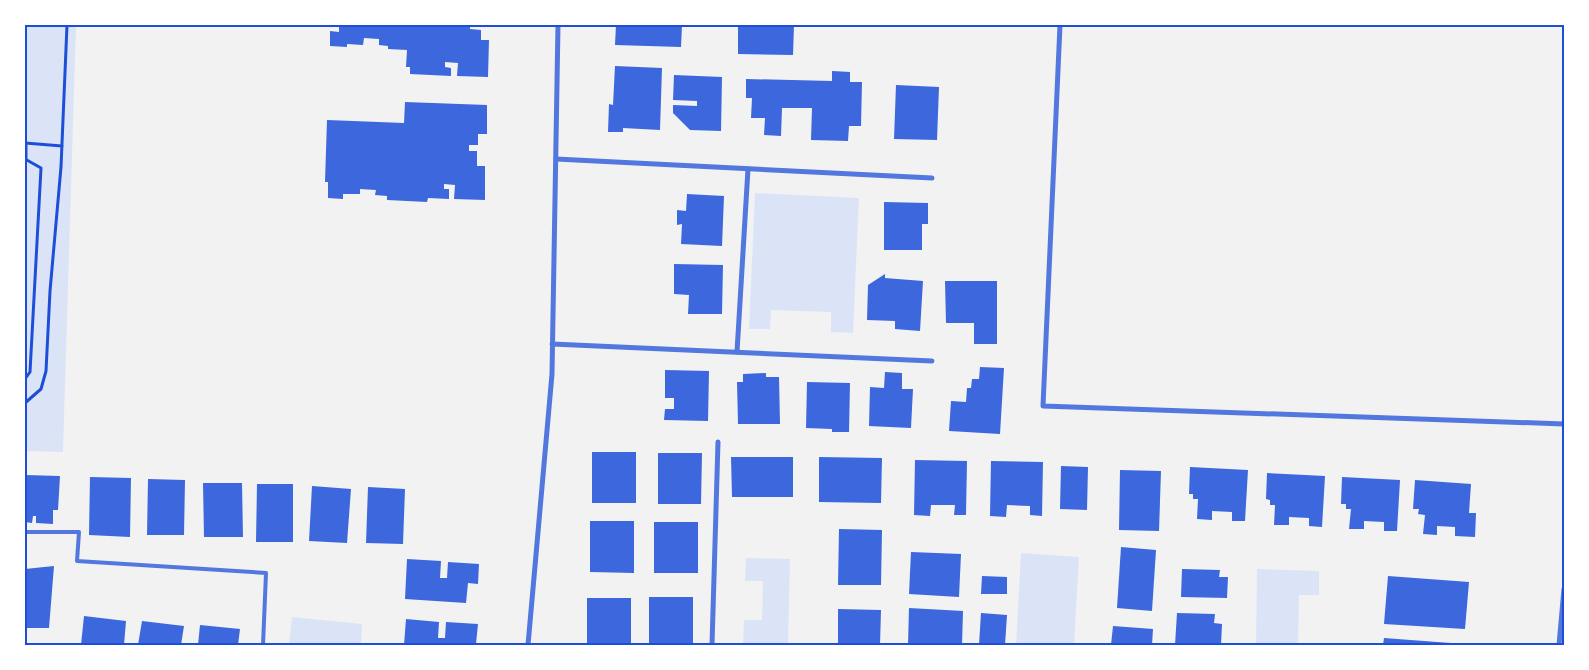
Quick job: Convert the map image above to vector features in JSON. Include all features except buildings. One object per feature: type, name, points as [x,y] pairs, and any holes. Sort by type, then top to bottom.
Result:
[{"type":"street","points":[[528,645],[551,384],[558,25]]},
{"type":"street","points":[[1060,25],[1043,406],[1564,424]]},
{"type":"street","points":[[556,159],[932,178]]},
{"type":"street","points":[[738,352],[748,169]]},
{"type":"street","points":[[552,344],[932,361]]},
{"type":"street","points":[[712,645],[718,442]]},
{"type":"street","points":[[1559,645],[1564,589]]},
{"type":"lane","points":[[25,532],[79,532],[77,562],[266,573],[263,645]]},
{"type":"path","points":[[25,403],[41,389],[46,371],[50,291],[62,146],[67,25]]},
{"type":"path","points":[[25,379],[30,372],[41,168],[25,159],[26,143],[62,146]]},
{"type":"shaded area","points":[[25,25],[76,25],[63,452],[25,451]]},
{"type":"shaded area","points":[[755,193],[859,198],[853,333],[831,332],[831,312],[771,310],[770,329],[749,329]]},
{"type":"shaded area","points":[[1021,553],[1079,557],[1074,645],[1016,645]]},
{"type":"shaded area","points":[[746,558],[790,559],[788,645],[743,645],[744,620],[762,620],[763,581],[745,581]]},
{"type":"shaded area","points":[[1257,569],[1319,571],[1319,595],[1299,595],[1298,645],[1256,645]]},
{"type":"shaded area","points":[[292,617],[362,624],[361,645],[289,645]]}]
